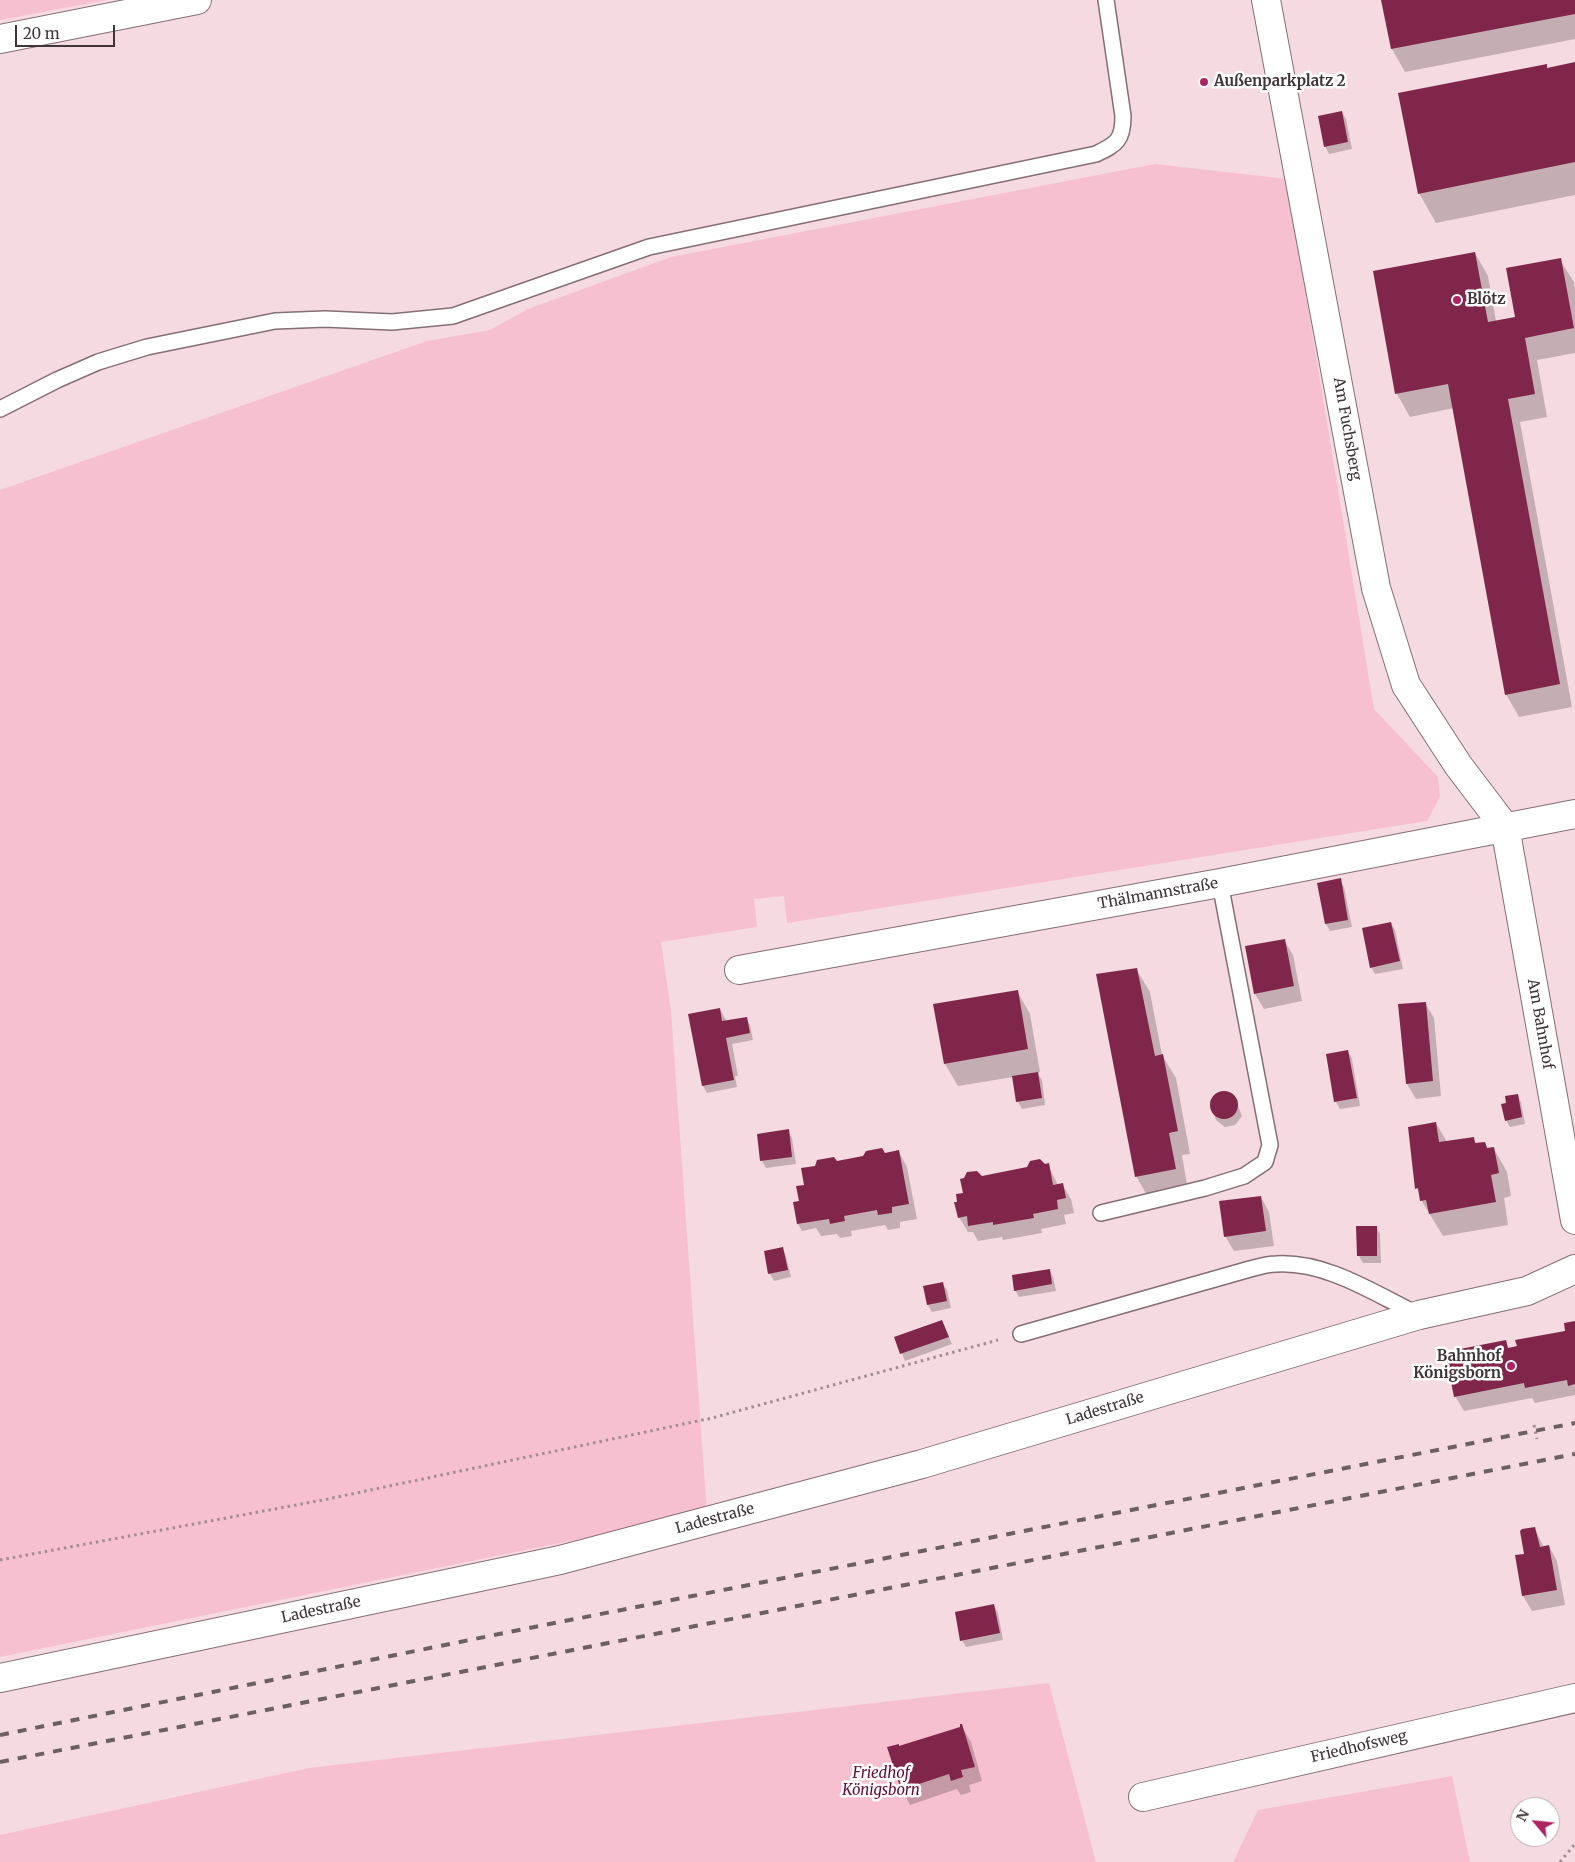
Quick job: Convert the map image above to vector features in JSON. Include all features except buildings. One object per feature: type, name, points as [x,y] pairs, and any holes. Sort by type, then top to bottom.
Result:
[{"type":"street","points":[[0,39],[196,0]]},
{"type":"street","name":"Am Fuchsberg","points":[[1266,0],[1376,588],[1406,685],[1430,724],[1505,827]]},
{"type":"street","name":"Thälmannstraße","points":[[739,970],[1220,883],[1575,814]]},
{"type":"street","name":"Am Bahnhof","points":[[1505,827],[1575,1220]]},
{"type":"street","points":[[1419,1314],[1527,1291],[1575,1269]]},
{"type":"street","name":"Ladestraße","points":[[0,1678],[560,1560],[922,1464],[1419,1314]]},
{"type":"street","name":"Friedhofsweg","points":[[1143,1797],[1575,1698]]},
{"type":"lane","points":[[0,409],[98,362],[147,347],[275,321],[325,319],[392,322],[454,316],[649,247],[1096,154],[1120,139],[1123,131],[1123,116],[1106,0]]},
{"type":"lane","points":[[1101,1213],[1205,1188],[1244,1176],[1258,1168],[1269,1155],[1270,1145],[1257,1070],[1220,883]]},
{"type":"lane","points":[[1021,1334],[1250,1269],[1275,1264],[1319,1269],[1372,1290],[1419,1314]]},
{"type":"path","points":[[0,1560],[323,1500],[712,1418],[1021,1334]]},
{"type":"path","points":[[1534,1425],[1537,1439]]},
{"type":"path","points":[[1560,1862],[1575,1844]]},
{"type":"green space","points":[[0,0],[106,0],[0,20]]},
{"type":"green space","points":[[1155,164],[1287,179],[1374,709],[1438,777],[1440,797],[1427,821],[787,923],[784,896],[754,899],[757,927],[661,942],[671,1011],[707,1513],[0,1657],[0,490],[427,341],[490,330],[528,309],[671,257]]},
{"type":"green space","name":"Friedhof Königsborn","points":[[1049,1683],[1096,1862],[0,1862],[0,1835],[309,1768]]},
{"type":"green space","points":[[1452,1776],[1470,1862],[1233,1862],[1258,1810]]},
{"type":"railway","points":[[0,1735],[519,1630],[1575,1423]]},
{"type":"railway","points":[[0,1762],[1575,1454]]},
{"type":"place","name":"Außenparkplatz 2","points":[[1204,82]]},
{"type":"place","name":"Blötz","points":[[1457,300]]},
{"type":"place","name":"Bahnhof Königsborn","points":[[1511,1366]]}]
